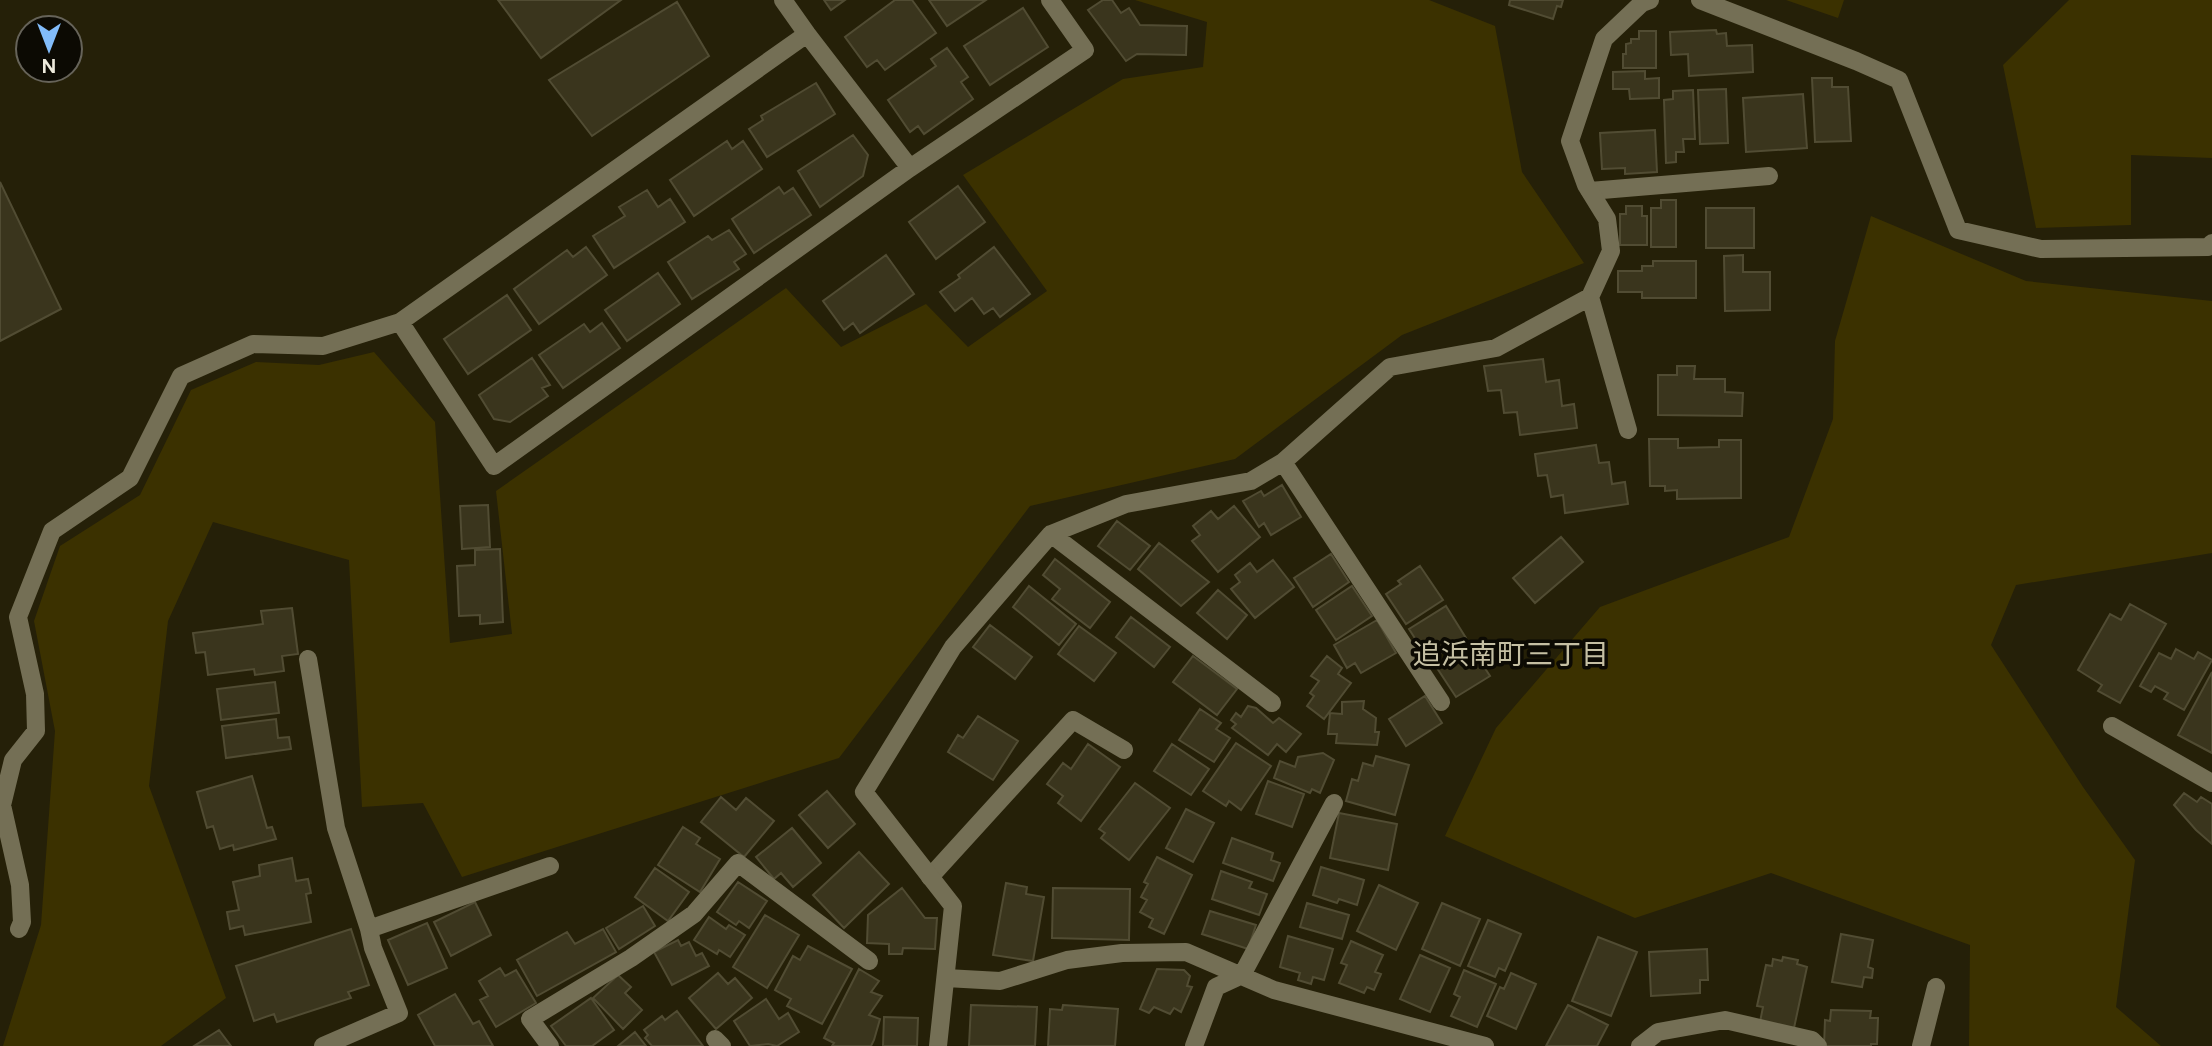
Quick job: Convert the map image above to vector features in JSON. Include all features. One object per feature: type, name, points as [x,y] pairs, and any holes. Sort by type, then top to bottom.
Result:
[{"type":"street","points":[[783,0],[910,168]]},
{"type":"street","points":[[400,322],[494,466],[910,168],[1085,50],[1050,0]]},
{"type":"street","points":[[938,1046],[953,906],[864,792],[953,646],[1051,534],[1126,505],[1251,481],[1283,462],[1390,367],[1496,348],[1590,297],[1611,251],[1607,219],[1586,185],[1570,141],[1604,39],[1642,4],[1650,0]]},
{"type":"street","points":[[1700,0],[1899,80],[1958,229],[2040,249],[2208,247],[2212,243]]},
{"type":"street","points":[[19,929],[22,922],[20,885],[2,806],[13,760],[36,730],[35,694],[18,617],[52,531],[130,478],[181,376],[253,344],[323,346],[400,322],[807,34]]},
{"type":"street","points":[[1590,191],[1769,176]]},
{"type":"street","points":[[1590,297],[1628,430]]},
{"type":"street","points":[[1283,462],[1441,702]]},
{"type":"street","points":[[1051,534],[1272,703]]},
{"type":"street","points":[[308,659],[336,828],[373,948],[399,1013],[323,1046]]},
{"type":"street","points":[[930,877],[1073,720],[1124,750]]},
{"type":"street","points":[[2112,726],[2212,783]]},
{"type":"street","points":[[1194,1046],[1216,987],[1242,975],[1334,803]]},
{"type":"street","points":[[550,1046],[530,1019],[631,958],[694,914],[738,863],[869,961]]},
{"type":"street","points":[[369,929],[550,866]]},
{"type":"street","points":[[946,978],[1000,981],[1067,960],[1122,953],[1186,952],[1274,990],[1485,1046]]},
{"type":"street","points":[[1921,1046],[1936,987]]},
{"type":"street","points":[[1640,1046],[1658,1031],[1725,1020],[1812,1040],[1818,1046]]},
{"type":"shaded area","points":[[1135,0],[1429,0],[1495,26],[1522,172],[1584,263],[1402,335],[1235,459],[1030,506],[839,758],[462,877],[423,803],[362,807],[349,560],[213,522],[168,621],[149,786],[226,998],[161,1046],[3,1046],[41,925],[55,731],[34,621],[60,546],[140,495],[191,390],[256,362],[319,365],[374,352],[435,422],[450,643],[512,634],[496,491],[786,288],[841,347],[926,304],[968,347],[1047,291],[963,175],[1123,79],[1203,67],[1207,22]]},
{"type":"shaded area","points":[[1786,0],[1844,0],[1838,18]]},
{"type":"shaded area","points":[[2069,0],[2212,0],[2212,158],[2131,155],[2131,225],[2036,228],[2003,65]]},
{"type":"shaded area","points":[[1871,216],[2026,281],[2212,301],[2212,553],[2016,585],[1991,645],[2083,787],[2135,860],[2116,1007],[2161,1046],[1969,1046],[1970,945],[1771,873],[1635,918],[1445,836],[1496,728],[1600,607],[1789,537],[1833,419],[1835,341]]},
{"type":"building","points":[[498,0],[621,0],[541,58]]},
{"type":"building","points":[[824,0],[845,0],[831,10]]},
{"type":"building","points":[[895,0],[912,0],[936,33],[885,70],[877,60],[867,67],[845,37]]},
{"type":"building","points":[[929,0],[986,0],[947,26]]},
{"type":"building","points":[[1103,0],[1112,0],[1121,13],[1129,8],[1140,25],[1187,26],[1186,55],[1137,54],[1126,61],[1088,10]]},
{"type":"building","points":[[1510,0],[1563,0],[1561,7],[1557,6],[1553,19],[1509,5]]},
{"type":"building","points":[[677,2],[709,56],[592,136],[549,80]]},
{"type":"building","points":[[1023,8],[1048,47],[990,85],[964,46]]},
{"type":"building","points":[[1716,30],[1717,34],[1726,33],[1727,46],[1752,45],[1753,72],[1689,76],[1688,54],[1671,55],[1670,32]]},
{"type":"building","points":[[1639,31],[1656,31],[1656,68],[1623,68],[1626,44],[1631,43],[1631,39],[1639,39]]},
{"type":"building","points":[[947,48],[968,77],[961,82],[973,99],[924,134],[918,126],[910,132],[888,100],[936,66],[931,59]]},
{"type":"building","points":[[1645,71],[1645,79],[1659,78],[1659,98],[1630,99],[1629,89],[1613,89],[1613,72]]},
{"type":"building","points":[[1812,78],[1832,78],[1832,87],[1848,87],[1851,141],[1815,142]]},
{"type":"building","points":[[816,83],[835,114],[767,157],[749,129],[763,120],[761,116]]},
{"type":"building","points":[[1726,89],[1728,143],[1700,144],[1698,90]]},
{"type":"building","points":[[1693,90],[1695,139],[1683,139],[1684,152],[1676,152],[1676,162],[1666,163],[1664,100],[1673,99],[1673,91]]},
{"type":"building","points":[[1803,94],[1807,148],[1746,152],[1743,98]]},
{"type":"building","points":[[1655,130],[1657,172],[1625,174],[1625,168],[1602,169],[1600,133]]},
{"type":"building","points":[[853,135],[868,155],[863,176],[820,207],[798,171]]},
{"type":"building","points":[[727,141],[732,149],[743,141],[762,169],[694,216],[670,180]]},
{"type":"building","points":[[0,182],[61,309],[0,341]]},
{"type":"building","points":[[958,186],[985,222],[936,259],[909,222]]},
{"type":"building","points":[[779,187],[784,194],[793,188],[811,215],[754,253],[732,219]]},
{"type":"building","points":[[647,190],[658,207],[670,199],[685,222],[614,268],[593,236],[625,216],[619,207]]},
{"type":"building","points":[[1661,200],[1676,200],[1676,247],[1651,247],[1651,208],[1661,208]]},
{"type":"building","points":[[1626,206],[1642,206],[1642,216],[1647,216],[1647,245],[1620,245],[1620,214],[1626,214]]},
{"type":"building","points":[[1706,208],[1754,208],[1754,248],[1706,248]]},
{"type":"building","points":[[729,230],[746,254],[734,262],[739,269],[692,299],[668,262],[708,236],[712,240]]},
{"type":"building","points":[[586,247],[607,275],[539,324],[514,289],[567,250],[573,257]]},
{"type":"building","points":[[994,247],[1030,294],[1000,317],[993,308],[984,314],[972,298],[955,311],[940,292]]},
{"type":"building","points":[[886,255],[914,294],[860,333],[853,323],[844,330],[823,301]]},
{"type":"building","points":[[1743,255],[1743,272],[1770,272],[1770,310],[1725,311],[1724,256]]},
{"type":"building","points":[[1653,261],[1696,261],[1696,298],[1642,298],[1642,292],[1618,292],[1618,271],[1642,271],[1642,266],[1653,266]]},
{"type":"building","points":[[658,273],[680,304],[627,341],[605,310]]},
{"type":"building","points":[[507,295],[531,330],[468,374],[444,339]]},
{"type":"building","points":[[602,323],[620,348],[563,388],[539,355],[584,324],[590,332]]},
{"type":"building","points":[[532,358],[550,385],[542,388],[548,396],[510,422],[494,419],[479,395]]},
{"type":"building","points":[[1543,359],[1546,382],[1559,380],[1562,406],[1574,404],[1577,428],[1520,435],[1517,412],[1504,413],[1501,390],[1488,391],[1484,366]]},
{"type":"building","points":[[1677,366],[1695,366],[1694,379],[1725,379],[1725,392],[1743,393],[1742,416],[1658,415],[1658,375],[1677,375]]},
{"type":"building","points":[[1649,439],[1678,439],[1678,448],[1719,447],[1719,440],[1741,440],[1741,498],[1677,499],[1677,490],[1665,491],[1665,486],[1650,486]]},
{"type":"building","points":[[1596,445],[1599,463],[1609,462],[1612,484],[1625,482],[1628,504],[1565,513],[1563,495],[1551,497],[1547,475],[1538,476],[1535,454]]},
{"type":"building","points":[[1282,485],[1301,517],[1271,535],[1264,523],[1259,527],[1243,501],[1261,491],[1264,496]]},
{"type":"building","points":[[488,505],[490,547],[462,549],[460,506]]},
{"type":"building","points":[[1234,506],[1260,537],[1218,572],[1192,541],[1200,535],[1193,526],[1211,511],[1218,519]]},
{"type":"building","points":[[1117,521],[1150,546],[1130,570],[1098,546]]},
{"type":"building","points":[[1561,537],[1583,562],[1535,603],[1513,578]]},
{"type":"building","points":[[1159,543],[1209,582],[1181,606],[1138,569]]},
{"type":"building","points":[[500,549],[503,622],[480,624],[480,615],[459,616],[457,566],[475,565],[475,550]]},
{"type":"building","points":[[1331,554],[1349,582],[1313,607],[1294,578]]},
{"type":"building","points":[[1055,559],[1110,602],[1090,628],[1052,599],[1060,589],[1043,575]]},
{"type":"building","points":[[1273,560],[1294,587],[1255,618],[1231,589],[1240,582],[1235,575],[1250,563],[1257,572]]},
{"type":"building","points":[[1420,566],[1443,600],[1406,624],[1386,594],[1401,584],[1398,581]]},
{"type":"building","points":[[1029,586],[1076,624],[1059,645],[1013,607]]},
{"type":"building","points":[[1352,586],[1372,616],[1336,640],[1316,610]]},
{"type":"building","points":[[1218,590],[1247,615],[1227,639],[1197,613]]},
{"type":"building","points":[[2130,604],[2166,624],[2120,703],[2098,691],[2102,685],[2078,670],[2110,614],[2121,620]]},
{"type":"building","points":[[1446,606],[1466,638],[1435,657],[1430,651],[1425,654],[1409,629]]},
{"type":"building","points":[[292,608],[298,654],[282,656],[284,671],[255,675],[254,669],[208,675],[205,652],[196,653],[193,633],[263,624],[261,611]]},
{"type":"building","points":[[1131,617],[1170,647],[1154,667],[1116,637]]},
{"type":"building","points":[[1377,620],[1396,653],[1361,673],[1355,663],[1347,668],[1334,645]]},
{"type":"building","points":[[990,625],[1032,657],[1015,679],[973,647]]},
{"type":"building","points":[[1079,626],[1116,653],[1094,681],[1058,654]]},
{"type":"building","points":[[1471,647],[1490,676],[1456,697],[1437,668]]},
{"type":"building","points":[[2176,649],[2194,659],[2198,652],[2212,660],[2184,710],[2164,699],[2168,693],[2155,686],[2151,692],[2140,686],[2159,653],[2171,659]]},
{"type":"building","points":[[1193,656],[1237,689],[1217,715],[1173,682]]},
{"type":"building","points":[[1327,656],[1342,668],[1338,674],[1351,683],[1324,719],[1307,706],[1314,696],[1310,693],[1319,681],[1311,676]]},
{"type":"building","points":[[2212,672],[2212,753],[2178,735]]},
{"type":"building","points":[[275,682],[279,713],[221,720],[217,689]]},
{"type":"building","points":[[1425,696],[1442,723],[1406,746],[1389,719]]},
{"type":"building","points":[[1364,701],[1363,709],[1376,718],[1375,732],[1379,732],[1377,745],[1336,743],[1337,734],[1328,734],[1330,713],[1342,714],[1342,702]]},
{"type":"building","points":[[1248,706],[1256,708],[1273,723],[1279,718],[1301,734],[1286,752],[1277,744],[1268,755],[1232,728],[1236,724],[1231,720],[1236,713],[1241,717]]},
{"type":"building","points":[[1200,709],[1221,723],[1216,729],[1230,738],[1214,762],[1179,740]]},
{"type":"building","points":[[978,716],[1018,741],[993,780],[948,752],[958,735],[963,738]]},
{"type":"building","points":[[276,719],[278,738],[289,737],[291,749],[226,758],[222,726]]},
{"type":"building","points":[[1236,743],[1271,766],[1241,810],[1229,801],[1226,806],[1203,791]]},
{"type":"building","points":[[1088,744],[1120,767],[1081,821],[1058,803],[1063,796],[1047,784],[1063,763],[1071,769]]},
{"type":"building","points":[[1172,744],[1209,769],[1191,795],[1154,771]]},
{"type":"building","points":[[1323,753],[1334,760],[1320,793],[1312,789],[1310,793],[1274,778],[1280,761],[1295,767],[1298,757]]},
{"type":"building","points":[[1376,756],[1409,765],[1395,815],[1346,801],[1352,779],[1358,781],[1363,763],[1373,766]]},
{"type":"building","points":[[252,776],[267,828],[272,827],[276,839],[234,850],[233,845],[220,849],[213,826],[207,828],[197,792]]},
{"type":"building","points":[[1268,781],[1304,794],[1292,827],[1256,814]]},
{"type":"building","points":[[1135,783],[1170,808],[1129,860],[1101,838],[1105,833],[1099,829]]},
{"type":"building","points":[[827,791],[855,824],[828,848],[799,815]]},
{"type":"building","points":[[2184,793],[2197,802],[2201,797],[2212,804],[2212,844],[2174,805]]},
{"type":"building","points":[[721,797],[736,810],[746,798],[774,821],[744,857],[701,822]]},
{"type":"building","points":[[1186,809],[1214,823],[1193,862],[1166,848]]},
{"type":"building","points":[[1339,813],[1397,824],[1388,870],[1330,858]]},
{"type":"building","points":[[683,827],[700,838],[696,844],[720,859],[700,892],[658,865]]},
{"type":"building","points":[[792,828],[821,863],[793,887],[781,873],[774,879],[756,857]]},
{"type":"building","points":[[1232,838],[1273,853],[1271,860],[1280,863],[1273,881],[1223,863]]},
{"type":"building","points":[[859,852],[889,884],[844,928],[813,895]]},
{"type":"building","points":[[1157,857],[1192,875],[1164,934],[1149,927],[1153,919],[1140,912],[1147,900],[1141,897],[1148,884],[1144,882]]},
{"type":"building","points":[[292,858],[296,881],[308,879],[311,893],[306,894],[311,922],[245,935],[243,926],[230,929],[227,912],[239,910],[233,882],[260,876],[259,865]]},
{"type":"building","points":[[1321,867],[1364,880],[1357,905],[1339,899],[1337,903],[1313,895]]},
{"type":"building","points":[[655,868],[689,892],[668,921],[635,897]]},
{"type":"building","points":[[1221,871],[1252,882],[1249,888],[1267,894],[1259,915],[1212,899]]},
{"type":"building","points":[[738,882],[767,901],[749,928],[739,921],[736,925],[717,912]]},
{"type":"building","points":[[1006,883],[1027,887],[1026,894],[1044,897],[1033,961],[993,955]]},
{"type":"building","points":[[1379,885],[1418,903],[1396,950],[1357,931]]},
{"type":"building","points":[[902,888],[925,918],[937,918],[935,949],[903,948],[902,954],[889,954],[889,944],[867,943],[868,915]]},
{"type":"building","points":[[1053,888],[1130,889],[1129,940],[1052,938]]},
{"type":"building","points":[[475,902],[491,935],[451,956],[434,922]]},
{"type":"building","points":[[1307,903],[1349,915],[1342,939],[1300,927]]},
{"type":"building","points":[[1442,903],[1480,919],[1460,966],[1422,949]]},
{"type":"building","points":[[643,906],[655,926],[619,949],[606,928]]},
{"type":"building","points":[[1210,911],[1256,925],[1248,949],[1202,934]]},
{"type":"building","points":[[765,915],[799,935],[767,988],[733,967]]},
{"type":"building","points":[[709,917],[726,929],[729,925],[745,935],[730,957],[719,950],[717,954],[694,940]]},
{"type":"building","points":[[1488,920],[1521,934],[1505,971],[1499,968],[1495,977],[1468,966]]},
{"type":"building","points":[[427,923],[447,968],[408,985],[388,940]]},
{"type":"building","points":[[351,929],[369,985],[348,992],[351,998],[277,1022],[274,1014],[254,1021],[236,966]]},
{"type":"building","points":[[603,929],[616,952],[537,996],[517,960],[567,932],[575,944]]},
{"type":"building","points":[[1841,934],[1873,940],[1868,967],[1873,969],[1872,978],[1864,977],[1862,987],[1832,982]]},
{"type":"building","points":[[1288,936],[1333,949],[1324,980],[1313,977],[1311,984],[1298,980],[1300,973],[1280,967]]},
{"type":"building","points":[[1598,937],[1637,952],[1611,1016],[1572,1001]]},
{"type":"building","points":[[678,940],[681,946],[689,942],[696,956],[702,953],[709,966],[672,985],[654,952]]},
{"type":"building","points":[[1351,941],[1383,955],[1375,972],[1381,974],[1374,990],[1367,987],[1364,993],[1339,983],[1347,965],[1341,963]]},
{"type":"building","points":[[808,946],[852,969],[822,1024],[787,1006],[791,999],[775,990],[793,956],[800,960]]},
{"type":"building","points":[[1707,949],[1708,980],[1700,980],[1700,993],[1651,996],[1649,952]]},
{"type":"building","points":[[1420,955],[1450,968],[1430,1012],[1400,999]]},
{"type":"building","points":[[1783,957],[1798,960],[1797,964],[1807,967],[1794,1028],[1760,1022],[1763,1007],[1757,1006],[1766,965],[1772,966],[1773,959],[1782,961]]},
{"type":"building","points":[[500,968],[505,976],[516,970],[536,1003],[496,1027],[480,1000],[488,996],[479,981]]},
{"type":"building","points":[[859,969],[879,981],[871,992],[882,996],[869,1015],[880,1019],[874,1040],[871,1046],[832,1046],[834,1043],[824,1038]]},
{"type":"building","points":[[1157,969],[1184,970],[1190,976],[1187,986],[1192,987],[1181,1012],[1174,1008],[1170,1014],[1154,1007],[1149,1013],[1140,1009]]},
{"type":"building","points":[[1464,970],[1496,984],[1477,1027],[1451,1016],[1460,997],[1454,994]]},
{"type":"building","points":[[718,973],[728,984],[735,978],[752,998],[716,1029],[689,998]]},
{"type":"building","points":[[1511,973],[1536,984],[1516,1029],[1487,1016],[1500,987],[1504,989]]},
{"type":"building","points":[[618,975],[631,987],[625,993],[642,1010],[623,1029],[593,998]]},
{"type":"building","points":[[455,994],[473,1024],[479,1021],[493,1046],[435,1046],[418,1015]]},
{"type":"building","points":[[591,998],[614,1030],[592,1046],[566,1046],[551,1026]]},
{"type":"building","points":[[766,999],[779,1019],[788,1013],[799,1032],[777,1046],[750,1046],[734,1021]]},
{"type":"building","points":[[971,1005],[1037,1007],[1035,1046],[969,1046]]},
{"type":"building","points":[[1063,1005],[1118,1009],[1115,1046],[1048,1046],[1050,1009],[1062,1010]]},
{"type":"building","points":[[1568,1005],[1608,1025],[1597,1046],[1546,1046]]},
{"type":"building","points":[[1831,1010],[1871,1011],[1870,1018],[1878,1018],[1877,1044],[1824,1046],[1825,1020],[1830,1021]]},
{"type":"building","points":[[677,1011],[703,1046],[652,1046],[645,1038],[648,1035],[644,1030],[662,1016],[665,1020]]},
{"type":"building","points":[[884,1017],[918,1018],[917,1046],[883,1046]]},
{"type":"building","points":[[219,1030],[231,1046],[194,1046]]},
{"type":"building","points":[[635,1032],[646,1046],[618,1046]]},
{"type":"district","name":"追浜南町三丁目","points":[[1511,654]]}]
